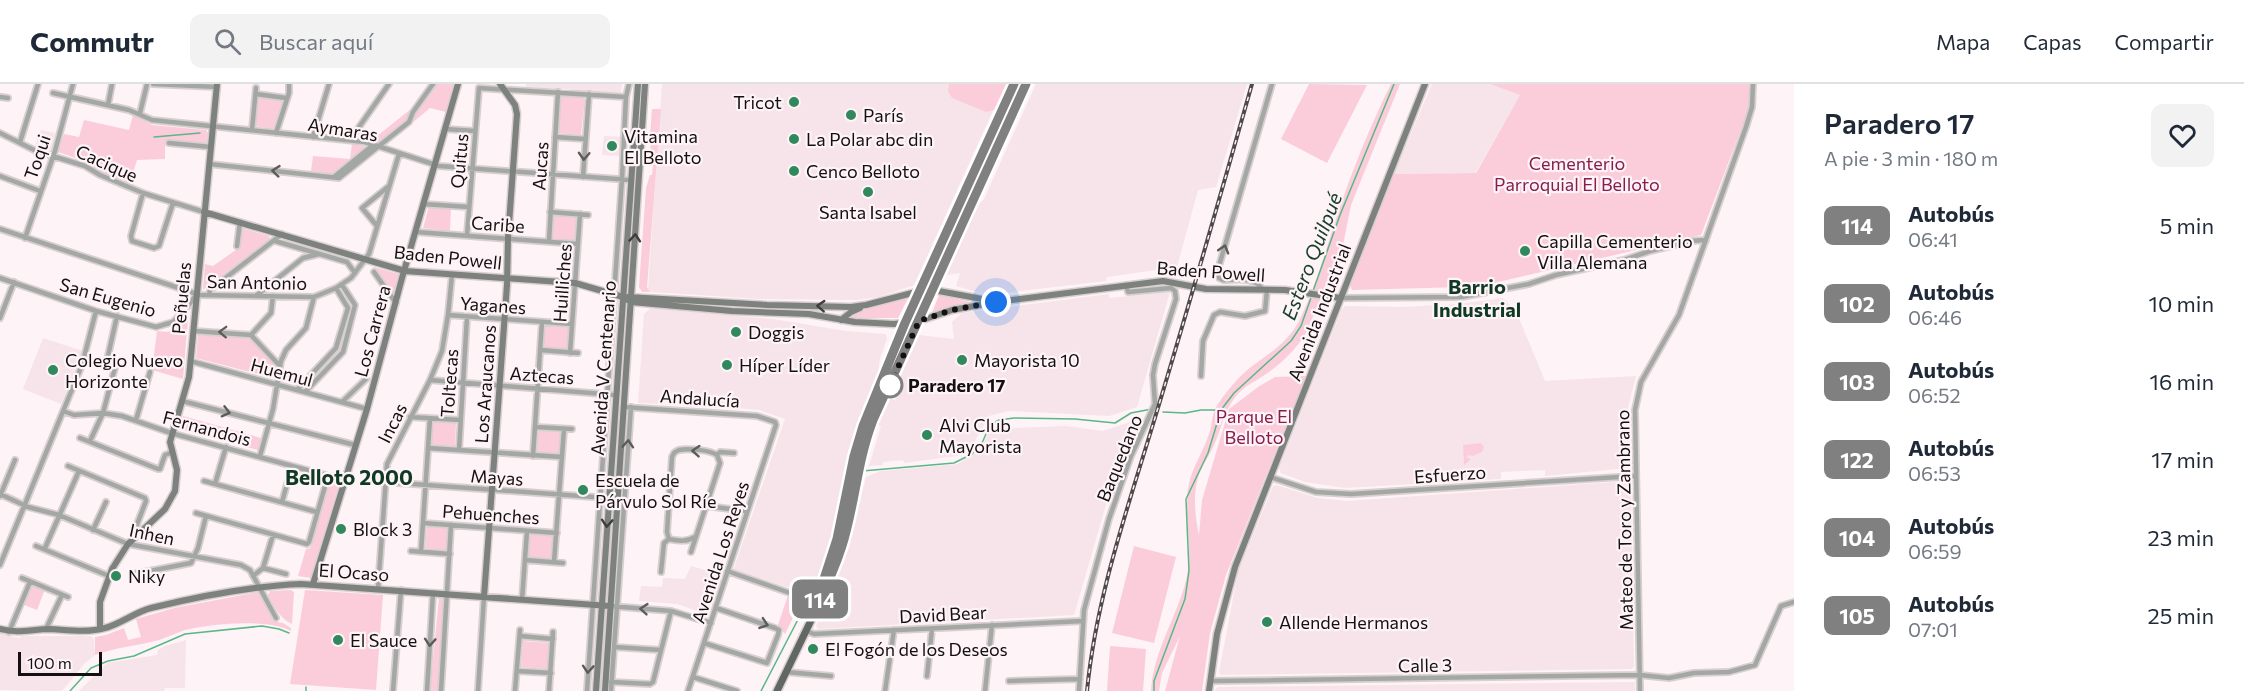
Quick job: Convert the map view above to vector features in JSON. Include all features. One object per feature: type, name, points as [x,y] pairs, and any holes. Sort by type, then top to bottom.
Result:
[{"type":"main road","points":[[819,601],[837,539],[854,456],[863,426],[905,323],[1014,84]]},
{"type":"main road","points":[[777,691],[830,581],[842,546],[865,440],[873,420],[1026,84]]},
{"type":"main road","points":[[854,456],[858,473]]},
{"type":"street","points":[[20,142],[38,84]]},
{"type":"street","name":"Toqui","points":[[24,238],[53,155],[72,84]]},
{"type":"street","points":[[108,105],[112,84]]},
{"type":"street","points":[[140,113],[147,84]]},
{"type":"street","points":[[153,84],[217,86]]},
{"type":"street","points":[[276,133],[289,84]]},
{"type":"street","points":[[313,137],[328,84]]},
{"type":"street","points":[[350,140],[389,84]]},
{"type":"street","points":[[209,164],[339,178],[409,122],[413,111],[434,84]]},
{"type":"street","name":"Los Carrera","points":[[313,584],[367,409],[434,165],[459,84]]},
{"type":"street","points":[[587,691],[626,97],[629,84]]},
{"type":"street","name":"Avenida V Centenario","points":[[596,691],[638,84]]},
{"type":"street","name":"Avenida V Centenario","points":[[605,691],[609,682],[623,407],[645,84]]},
{"type":"street","points":[[1201,376],[1203,341],[1214,315],[1220,312],[1245,316],[1265,312],[1265,290],[1258,284],[1252,280],[1223,280],[1217,273],[1272,84]]},
{"type":"street","name":"Avenida Industrial","points":[[1209,691],[1217,634],[1227,594],[1270,477],[1425,84]]},
{"type":"street","name":"Mateo de Toro y Zambrano","points":[[1640,691],[1635,410],[1641,382],[1679,315],[1746,127],[1752,107],[1754,84]]},
{"type":"street","name":"Peñuelas","points":[[100,629],[100,602],[109,576],[128,544],[164,512],[175,490],[177,470],[170,442],[189,377],[217,86]]},
{"type":"street","points":[[502,86],[626,97]]},
{"type":"street","name":"Quitus","points":[[467,235],[479,88],[502,86]]},
{"type":"street","name":"Los Araucanos","points":[[478,691],[517,114],[515,105],[502,86]]},
{"type":"street","points":[[252,130],[256,91],[286,98]]},
{"type":"street","name":"Aucas","points":[[549,242],[558,92]]},
{"type":"street","name":"Aymaras","points":[[53,93],[140,113],[152,120],[350,140],[380,147],[434,165],[631,180]]},
{"type":"street","points":[[583,177],[589,94]]},
{"type":"street","points":[[1,98],[8,98]]},
{"type":"street","points":[[445,129],[475,131]]},
{"type":"street","name":"Cacique","points":[[0,133],[36,151],[85,166],[100,175],[143,193],[204,212]]},
{"type":"street","points":[[555,137],[585,139]]},
{"type":"street","points":[[169,143],[211,147]]},
{"type":"street","points":[[334,177],[373,145]]},
{"type":"street","name":"San Antonio","points":[[0,229],[196,294],[314,297],[342,285],[355,273],[369,254],[399,154]]},
{"type":"street","points":[[0,176],[40,191]]},
{"type":"street","points":[[377,226],[362,208],[389,186]]},
{"type":"street","points":[[143,193],[131,236],[132,241],[154,248],[159,246],[173,203]]},
{"type":"street","points":[[423,204],[469,207]]},
{"type":"street","name":"Baden Powell","points":[[204,212],[405,271],[575,284],[631,299],[732,311],[809,314],[878,324],[919,321],[952,310],[996,302],[1163,281],[1206,289],[1298,291],[1340,298],[1437,298],[1480,294],[1624,260],[1650,250],[1706,240]]},
{"type":"street","points":[[550,212],[588,215]]},
{"type":"street","name":"Huilliches","points":[[570,353],[580,214]]},
{"type":"street","points":[[237,246],[240,222]]},
{"type":"street","name":"Caribe","points":[[416,232],[578,244]]},
{"type":"street","points":[[209,295],[210,290],[282,234]]},
{"type":"street","points":[[274,241],[347,262],[355,273]]},
{"type":"street","points":[[303,258],[306,250]]},
{"type":"street","points":[[257,295],[303,258],[319,254]]},
{"type":"street","points":[[374,272],[396,303]]},
{"type":"street","name":"Incas","points":[[378,589],[385,482],[389,458],[430,380],[442,351],[452,275]]},
{"type":"street","name":"San Eugenio","points":[[0,278],[146,326],[162,326],[172,322],[183,312],[196,294]]},
{"type":"street","points":[[0,318],[14,282]]},
{"type":"street","points":[[305,392],[343,352],[355,305],[342,285]]},
{"type":"street","name":"Baquedano","points":[[1079,691],[1083,621],[1106,533],[1127,466],[1155,404],[1153,375],[1155,364],[1176,294],[1171,288],[1128,292],[1126,285]]},
{"type":"street","points":[[297,390],[336,348],[341,335],[348,308],[336,288]]},
{"type":"street","name":"Baden Powell","points":[[631,299],[829,307],[866,305],[920,291],[933,290],[996,302]]},
{"type":"street","points":[[251,335],[270,316],[273,296]]},
{"type":"street","points":[[260,456],[278,384],[280,366],[286,350],[306,328],[314,297]]},
{"type":"street","points":[[841,320],[866,305]]},
{"type":"street","points":[[732,311],[771,306],[780,314]]},
{"type":"street","points":[[0,565],[87,352],[96,311]]},
{"type":"street","name":"Yaganes","points":[[448,315],[572,324]]},
{"type":"street","points":[[108,356],[117,316]]},
{"type":"street","name":"Toltecas","points":[[459,450],[467,317]]},
{"type":"street","points":[[533,456],[542,322]]},
{"type":"street","points":[[194,331],[251,335],[280,366]]},
{"type":"street","points":[[341,335],[347,337]]},
{"type":"street","points":[[540,350],[578,353]]},
{"type":"street","name":"Huemul","points":[[190,361],[367,409]]},
{"type":"street","points":[[324,362],[329,366]]},
{"type":"street","points":[[90,441],[103,412],[116,364]]},
{"type":"street","points":[[136,420],[150,372]]},
{"type":"street","points":[[342,402],[366,379]]},
{"type":"street","name":"Aztecas","points":[[430,380],[615,395]]},
{"type":"street","points":[[182,400],[355,445]]},
{"type":"street","name":"Andalucía","points":[[623,407],[757,416],[774,422]]},
{"type":"street","points":[[611,691],[609,682],[614,647],[614,606],[631,407]]},
{"type":"street","name":"Fernandois","points":[[63,411],[74,415],[103,412],[136,420],[171,433],[344,480]]},
{"type":"street","points":[[410,417],[460,420]]},
{"type":"street","points":[[421,552],[430,419]]},
{"type":"street","name":"Avenida Los Reyes","points":[[688,691],[776,429],[774,422]]},
{"type":"street","points":[[535,427],[572,429]]},
{"type":"street","points":[[554,562],[564,429]]},
{"type":"street","points":[[80,438],[158,469],[165,456],[173,452]]},
{"type":"street","points":[[215,484],[226,447]]},
{"type":"street","points":[[428,448],[562,457]]},
{"type":"street","points":[[669,539],[667,532],[672,457],[680,450],[713,452],[720,463],[691,552]]},
{"type":"street","points":[[717,455],[720,452],[734,453]]},
{"type":"street","points":[[0,495],[15,460]]},
{"type":"street","points":[[68,466],[145,498],[146,501],[136,524],[140,533]]},
{"type":"street","points":[[282,502],[292,466]]},
{"type":"street","points":[[45,549],[79,471]]},
{"type":"street","points":[[196,513],[307,544],[328,476]]},
{"type":"street","name":"Esfuerzo","points":[[1270,477],[1316,492],[1351,494],[1635,476]]},
{"type":"street","points":[[204,481],[317,512]]},
{"type":"street","name":"Mayas","points":[[385,482],[608,498]]},
{"type":"street","name":"Inhen","points":[[0,495],[59,515],[128,544],[241,565],[250,570],[276,618]]},
{"type":"street","points":[[93,530],[106,502]]},
{"type":"street","points":[[706,506],[747,511]]},
{"type":"street","points":[[134,574],[187,565],[195,556],[206,516]]},
{"type":"street","name":"Pehuenches","points":[[423,523],[557,533]]},
{"type":"street","points":[[441,691],[451,525]]},
{"type":"street","points":[[522,600],[527,531]]},
{"type":"street","points":[[253,576],[263,568],[273,535]]},
{"type":"street","points":[[661,572],[664,543],[669,539],[691,540],[696,536]]},
{"type":"street","points":[[36,546],[109,576]]},
{"type":"street","points":[[411,551],[450,554]]},
{"type":"street","points":[[525,560],[563,563]]},
{"type":"street","points":[[263,568],[286,574]]},
{"type":"street","points":[[727,571],[790,593]]},
{"type":"street","points":[[22,578],[68,597]]},
{"type":"street","points":[[9,632],[30,582]]},
{"type":"street","name":"El Ocaso","points":[[0,629],[9,632],[46,629],[87,631],[100,629],[149,609],[260,587],[313,584],[671,611],[711,623]]},
{"type":"street","points":[[393,691],[401,590]]},
{"type":"street","points":[[427,691],[433,593]]},
{"type":"street","points":[[46,629],[62,595]]},
{"type":"street","name":"Calle 3","points":[[1210,681],[1640,675],[1669,678],[1694,673],[1729,672],[1755,665],[1781,606],[1794,602]]},
{"type":"street","points":[[704,643],[767,663],[769,661],[779,630],[716,608]]},
{"type":"street","points":[[609,682],[650,684],[653,682],[671,611]]},
{"type":"street","name":"David Bear","points":[[806,631],[813,634],[1083,621]]},
{"type":"street","points":[[985,691],[992,625]]},
{"type":"street","points":[[927,676],[932,629]]},
{"type":"street","points":[[885,691],[894,630]]},
{"type":"street","points":[[549,691],[553,632]]},
{"type":"street","points":[[515,691],[520,633],[553,639]]},
{"type":"street","points":[[614,647],[660,650]]},
{"type":"street","points":[[517,671],[550,673]]},
{"type":"street","points":[[786,672],[831,676]]},
{"type":"street","points":[[693,677],[737,691]]},
{"type":"street","points":[[1009,681],[1080,679]]},
{"type":"shaded area","points":[[526,84],[622,84],[621,92],[618,93],[526,87]]},
{"type":"shaded area","points":[[662,84],[1005,84],[914,285],[879,297],[856,300],[761,299],[650,292],[648,290]]},
{"type":"shaded area","points":[[1036,84],[1247,84],[1216,187],[1198,190],[1177,267],[1107,277],[1106,281],[987,295],[956,286],[960,273],[946,275],[977,206],[984,199]]},
{"type":"shaded area","points":[[1432,84],[1490,84],[1520,95],[1475,173],[1394,174]]},
{"type":"shaded area","points":[[41,130],[55,133],[51,151],[35,146]]},
{"type":"shaded area","name":"Vitamina El Belloto","points":[[604,136],[622,137],[620,156],[602,155]]},
{"type":"shaded area","points":[[1170,292],[1137,407],[1109,416],[1009,411],[989,416],[972,446],[957,456],[904,463],[903,460],[883,462],[883,465],[869,466],[881,426],[877,425],[890,399],[895,400],[902,384],[897,382],[919,335],[954,339],[952,322],[962,313],[1109,294],[1109,298]]},
{"type":"shaded area","points":[[1503,298],[1516,311],[1545,381],[1636,376],[1628,408],[1628,468],[1545,476],[1545,470],[1501,472],[1501,479],[1345,488],[1305,482],[1281,473],[1279,468],[1345,306],[1401,307],[1460,304]]},
{"type":"shaded area","points":[[651,308],[773,319],[846,331],[886,334],[887,339],[880,358],[877,381],[855,432],[831,546],[812,595],[734,568],[785,419],[759,410],[658,401],[658,404],[638,403],[644,314]]},
{"type":"shaded area","name":"Colegio Nuevo Horizonte","points":[[43,338],[83,351],[61,404],[23,389]]},
{"type":"shaded area","points":[[1130,422],[1074,615],[818,629],[816,626],[849,547],[866,477],[881,471],[958,464],[980,449],[991,429],[1066,426],[1103,431]]},
{"type":"shaded area","points":[[1628,481],[1631,484],[1634,667],[1631,669],[1221,675],[1219,672],[1238,572],[1273,486],[1318,498],[1347,501]]},
{"type":"shaded area","points":[[691,566],[720,574],[706,614],[677,604],[639,601],[641,586],[662,587],[663,578],[685,579]]},
{"type":"shaded area","points":[[0,634],[20,638],[21,636],[91,636],[94,639],[95,655],[85,663],[62,691],[0,690]]},
{"type":"shaded area","points":[[186,640],[185,688],[165,688],[164,691],[79,691],[107,663],[157,655],[158,650],[165,646]]},
{"type":"shaded area","points":[[1635,682],[1635,691],[1214,691],[1218,687]]},
{"type":"green space","points":[[436,84],[454,84],[446,112],[430,108],[411,124],[413,115]]},
{"type":"green space","points":[[949,84],[1006,84],[994,110],[986,112],[952,98],[948,91]]},
{"type":"green space","points":[[1309,84],[1367,85],[1327,163],[1281,139]]},
{"type":"green space","name":"Parque El Belloto","points":[[1391,84],[1400,84],[1351,205],[1343,245],[1306,333],[1280,364],[1246,387],[1236,397],[1228,409],[1215,443],[1197,479],[1195,504],[1199,535],[1202,500],[1229,409],[1275,377],[1306,376],[1226,575],[1210,633],[1202,691],[1165,691],[1180,636],[1162,673],[1159,691],[1151,691],[1160,650],[1181,597],[1188,572],[1188,489],[1209,434],[1214,412],[1237,379],[1284,341],[1299,321],[1353,171]]},
{"type":"green space","name":"Cementerio Parroquial El Belloto","points":[[1490,84],[1751,84],[1749,108],[1701,235],[1464,290],[1464,287],[1352,290],[1350,285],[1394,174],[1476,173],[1520,95]]},
{"type":"green space","points":[[561,96],[585,98],[581,135],[558,133]]},
{"type":"green space","points":[[257,97],[283,100],[273,129],[254,126]]},
{"type":"green space","points":[[416,105],[405,123],[380,143],[372,140]]},
{"type":"green space","points":[[652,109],[661,109],[647,287],[650,292],[642,292],[639,287],[646,188],[650,175],[652,175],[654,154],[651,154],[650,137]]},
{"type":"green space","points":[[133,115],[152,125],[206,130],[207,143],[168,142],[165,146],[165,159],[137,160],[130,183],[100,172],[91,163],[58,152],[64,134],[79,137],[84,120],[129,130]]},
{"type":"green space","points":[[352,144],[368,147],[334,174],[311,171],[313,156],[350,159]]},
{"type":"green space","points":[[429,206],[451,208],[450,231],[423,228]]},
{"type":"green space","points":[[552,214],[577,216],[575,241],[550,239]]},
{"type":"green space","points":[[241,228],[269,236],[270,239],[203,290],[205,264],[213,266],[240,247]]},
{"type":"green space","points":[[373,267],[399,274],[393,296],[375,270]]},
{"type":"green space","points":[[939,295],[970,302],[970,305],[932,313]]},
{"type":"green space","points":[[908,298],[898,318],[848,318],[868,308]]},
{"type":"green space","points":[[188,319],[183,379],[152,370],[157,331],[168,332]]},
{"type":"green space","points":[[544,323],[569,325],[567,350],[542,348]]},
{"type":"green space","points":[[198,334],[249,335],[277,366],[276,376],[273,378],[196,358]]},
{"type":"green space","points":[[183,416],[261,438],[258,450],[180,429]]},
{"type":"green space","points":[[431,422],[456,423],[455,446],[430,445]]},
{"type":"green space","points":[[536,429],[561,431],[559,454],[535,452]]},
{"type":"green space","points":[[1481,443],[1484,447],[1482,452],[1473,456],[1468,455],[1467,458],[1471,459],[1464,465],[1463,445]]},
{"type":"green space","points":[[329,482],[339,484],[311,578],[298,576],[306,549],[310,548]]},
{"type":"green space","points":[[427,526],[448,527],[447,552],[425,551]]},
{"type":"green space","points":[[529,533],[554,534],[553,559],[528,558]]},
{"type":"green space","points":[[1134,546],[1176,557],[1154,643],[1112,633]]},
{"type":"green space","points":[[31,584],[45,589],[37,610],[24,605]]},
{"type":"green space","points":[[291,590],[294,592],[292,624],[281,616],[268,595],[270,591]]},
{"type":"green space","name":"El Sauce","points":[[305,590],[383,595],[376,690],[290,684]]},
{"type":"green space","points":[[794,591],[804,595],[785,634],[778,625],[788,595],[792,597]]},
{"type":"green space","points":[[258,592],[273,621],[283,623],[291,628],[291,631],[254,623],[209,626],[185,630],[159,640],[95,655],[95,637],[124,628],[128,640],[141,637],[136,619],[174,608]]},
{"type":"green space","points":[[439,597],[445,600],[438,691],[430,691]]},
{"type":"green space","points":[[523,641],[549,643],[547,669],[521,667]]},
{"type":"green space","points":[[1110,646],[1146,649],[1143,691],[1107,691]]},
{"type":"waterway","name":"Estero Quilpué","points":[[1313,291],[1340,215],[1394,84]]},
{"type":"waterway","points":[[154,137],[200,133]]},
{"type":"waterway","name":"Estero Quilpué","points":[[1154,691],[1154,681],[1185,599],[1189,571],[1186,499],[1208,453],[1221,410],[1234,393],[1291,341],[1301,326],[1312,295]]},
{"type":"waterway","points":[[862,471],[954,463],[972,454],[982,443],[990,425],[999,420],[1014,418],[1075,419],[1115,423],[1131,413],[1152,409]]},
{"type":"waterway","points":[[1163,412],[1219,410]]},
{"type":"waterway","points":[[761,691],[807,602]]},
{"type":"waterway","points":[[70,691],[91,668],[108,661],[134,656],[185,634],[262,626],[289,633]]},
{"type":"railway","points":[[1087,691],[1097,622],[1114,554],[1192,295],[1252,84]]},
{"type":"bus line","name":"114","points":[[1014,84],[905,323],[863,426],[854,456],[837,539],[819,601],[830,581],[842,546],[865,440],[873,420],[1026,84]]},
{"type":"place","name":"Tricot","points":[[794,102]]},
{"type":"place","name":"París","points":[[851,115]]},
{"type":"place","name":"La Polar abc din","points":[[794,139]]},
{"type":"place","name":"Vitamina El Belloto","points":[[612,146]]},
{"type":"place","name":"Cenco Belloto","points":[[794,171]]},
{"type":"place","name":"Santa Isabel","points":[[868,192]]},
{"type":"place","name":"Capilla Cementerio Villa Alemana","points":[[1525,251]]},
{"type":"place","name":"Doggis","points":[[736,332]]},
{"type":"place","name":"Mayorista 10","points":[[962,360]]},
{"type":"place","name":"Híper Líder","points":[[727,365]]},
{"type":"place","name":"Colegio Nuevo Horizonte","points":[[53,370]]},
{"type":"place","name":"Paradero 17","points":[[890,385]]},
{"type":"place","name":"Alvi Club Mayorista","points":[[927,435]]},
{"type":"place","name":"Escuela de Párvulo Sol Ríe","points":[[583,490]]},
{"type":"place","name":"Block 3","points":[[341,529]]},
{"type":"place","name":"Niky","points":[[116,576]]},
{"type":"place","name":"Allende Hermanos","points":[[1267,622]]},
{"type":"place","name":"El Sauce","points":[[338,640]]},
{"type":"place","name":"El Fogón de los Deseos","points":[[813,649]]},
{"type":"district","name":"Barrio Industrial","points":[[1477,298]]},
{"type":"district","name":"Belloto 2000","points":[[349,476]]},
{"type":"route","points":[[890,385],[919,321],[952,310],[996,302]]}]
